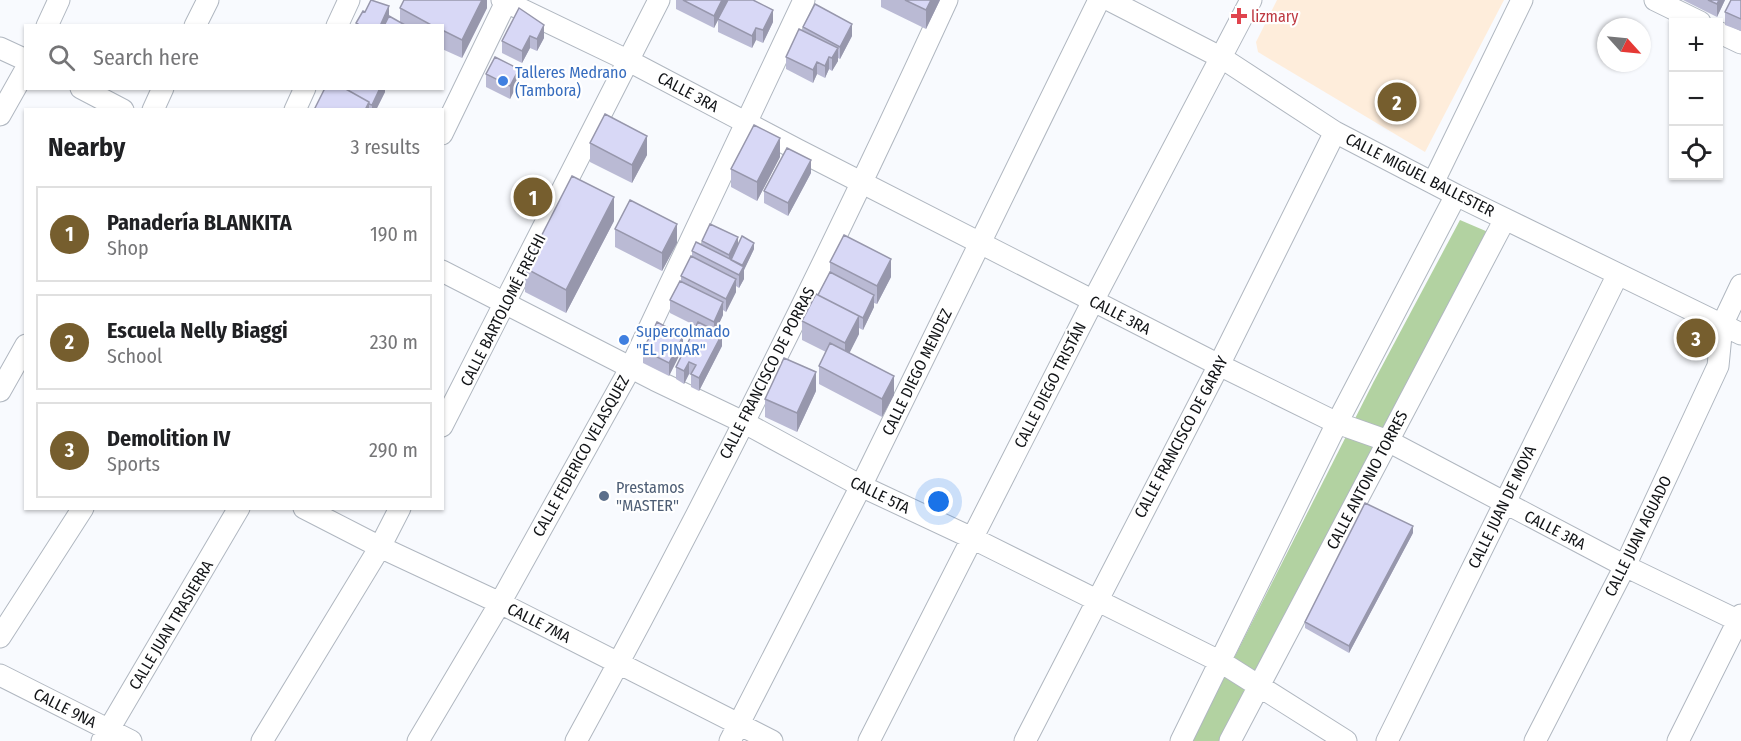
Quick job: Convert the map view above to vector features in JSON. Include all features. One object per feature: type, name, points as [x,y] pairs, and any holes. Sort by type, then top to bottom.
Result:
[{"type":"street","points":[[48,24],[59,0]]},
{"type":"street","points":[[196,24],[208,0]]},
{"type":"street","points":[[338,24],[349,0]]},
{"type":"street","name":"CALLE BARTOLOMÉ FRECHI","points":[[444,422],[507,303],[659,0]]},
{"type":"street","name":"CALLE FEDERICO VELASQUEZ","points":[[418,741],[500,603],[631,367],[804,0]]},
{"type":"street","name":"CALLE FRANCISCO DE PORRAS","points":[[576,741],[619,663],[743,422],[863,183],[947,0]]},
{"type":"street","name":"CALLE DIEGO MENDEZ","points":[[735,732],[861,486],[1100,0]]},
{"type":"street","name":"CALLE MIGUEL BALLESTER","points":[[1109,0],[1222,58],[1335,132],[1504,219],[1732,329]]},
{"type":"street","name":"CALLE DIEGO TRISTÁN","points":[[869,741],[1093,301],[1251,0]]},
{"type":"street","points":[[1433,183],[1522,0]]},
{"type":"street","points":[[1655,0],[1692,18]]},
{"type":"street","points":[[444,130],[505,1]]},
{"type":"street","name":"CALLE 3RA","points":[[505,1],[629,61],[1219,365],[1337,423],[1388,441],[1625,566],[1740,619]]},
{"type":"street","points":[[1723,34],[1741,43]]},
{"type":"street","points":[[0,48],[24,59]]},
{"type":"street","points":[[0,115],[24,73]]},
{"type":"street","points":[[85,90],[119,108]]},
{"type":"street","points":[[154,108],[162,90]]},
{"type":"street","points":[[296,108],[304,90]]},
{"type":"street","name":"CALLE FRANCISCO DE GARAY","points":[[1025,741],[1096,599],[1219,365],[1335,132]]},
{"type":"street","points":[[1181,741],[1337,423],[1456,195]]},
{"type":"street","name":"CALLE ANTONIO TORRES","points":[[1230,741],[1504,219]]},
{"type":"street","name":"CALLE 5TA","points":[[444,272],[743,422],[861,486],[972,538],[1221,662],[1346,741]]},
{"type":"street","name":"CALLE JUAN DE MOYA","points":[[1387,741],[1618,274]]},
{"type":"street","name":"CALLE JUAN AGUADO","points":[[1535,741],[1625,566],[1718,366],[1732,329],[1741,285]]},
{"type":"street","points":[[0,391],[17,357]]},
{"type":"street","points":[[0,637],[82,510]]},
{"type":"street","name":"CALLE JUAN TRASIERRA","points":[[105,735],[238,510]]},
{"type":"street","name":"CALLE 7MA","points":[[308,510],[619,663],[735,732],[772,741]]},
{"type":"street","points":[[262,741],[380,547],[399,510]]},
{"type":"street","points":[[1678,741],[1740,619]]},
{"type":"street","name":"CALLE 9NA","points":[[0,675],[105,735],[131,741]]},
{"type":"shaded area","points":[[1277,0],[1504,0],[1425,152],[1258,52],[1256,42]]},
{"type":"green space","points":[[1460,220],[1495,235],[1231,741],[1192,741],[1373,383]]},
{"type":"building","points":[[371,0],[389,6],[381,24],[356,23],[363,11],[365,12]]},
{"type":"building","points":[[404,0],[482,0],[462,40],[444,31],[444,24],[429,24],[400,8]]},
{"type":"building","points":[[683,0],[722,0],[714,16]]},
{"type":"building","points":[[728,0],[753,0],[773,10],[763,30],[756,28],[752,36],[718,19]]},
{"type":"building","points":[[905,0],[931,0],[926,10]]},
{"type":"building","points":[[1731,0],[1741,0],[1741,19],[1725,12]]},
{"type":"building","points":[[815,4],[852,24],[840,47],[803,27]]},
{"type":"building","points":[[519,8],[544,25],[537,39],[530,36],[522,51],[502,41]]},
{"type":"building","points":[[389,16],[403,24],[385,24]]},
{"type":"building","points":[[799,29],[838,48],[832,58],[829,57],[825,66],[817,62],[813,70],[786,57]]},
{"type":"building","points":[[495,57],[519,69],[510,86],[486,74]]},
{"type":"building","points":[[324,90],[348,90],[369,102],[366,108],[315,108]]},
{"type":"building","points":[[348,90],[379,90],[372,105]]},
{"type":"building","points":[[605,114],[647,136],[632,165],[590,143]]},
{"type":"building","points":[[754,125],[780,138],[757,182],[731,169]]},
{"type":"building","points":[[787,148],[811,160],[788,203],[764,191]]},
{"type":"building","points":[[572,176],[614,197],[566,290],[525,268]]},
{"type":"building","points":[[630,200],[677,224],[662,253],[615,229]]},
{"type":"building","points":[[710,224],[738,237],[729,255],[702,241]]},
{"type":"building","points":[[844,235],[891,259],[877,286],[830,262]]},
{"type":"building","points":[[742,236],[754,243],[742,266],[731,260]]},
{"type":"building","points":[[696,242],[744,266],[739,275],[692,251]]},
{"type":"building","points":[[691,256],[736,279],[726,299],[681,276]]},
{"type":"building","points":[[830,272],[874,295],[863,318],[818,295]]},
{"type":"building","points":[[680,281],[723,302],[714,322],[670,300]]},
{"type":"building","points":[[816,294],[859,316],[845,343],[802,321]]},
{"type":"building","points":[[657,322],[683,336],[669,363],[643,350]]},
{"type":"building","points":[[698,322],[722,334],[699,378],[691,374],[696,365],[689,362],[684,371],[676,367]]},
{"type":"building","points":[[830,343],[894,376],[882,399],[819,366]]},
{"type":"building","points":[[784,358],[816,372],[797,413],[765,399]]},
{"type":"building","points":[[1365,503],[1413,526],[1349,646],[1305,622]]},
{"type":"place","name":"lizmary","points":[[1239,16]]},
{"type":"place","name":"Talleres Medrano (Tambora)","points":[[503,81]]},
{"type":"place","name":"Escuela Nelly Biaggi","points":[[1397,102]]},
{"type":"place","name":"Panadería BLANKITA","points":[[533,197]]},
{"type":"place","name":"Demolition IV","points":[[1696,338]]},
{"type":"place","name":"Supercolmado \"EL PINAR\"","points":[[624,340]]},
{"type":"place","name":"Prestamos \"MASTER\"","points":[[604,496]]}]
